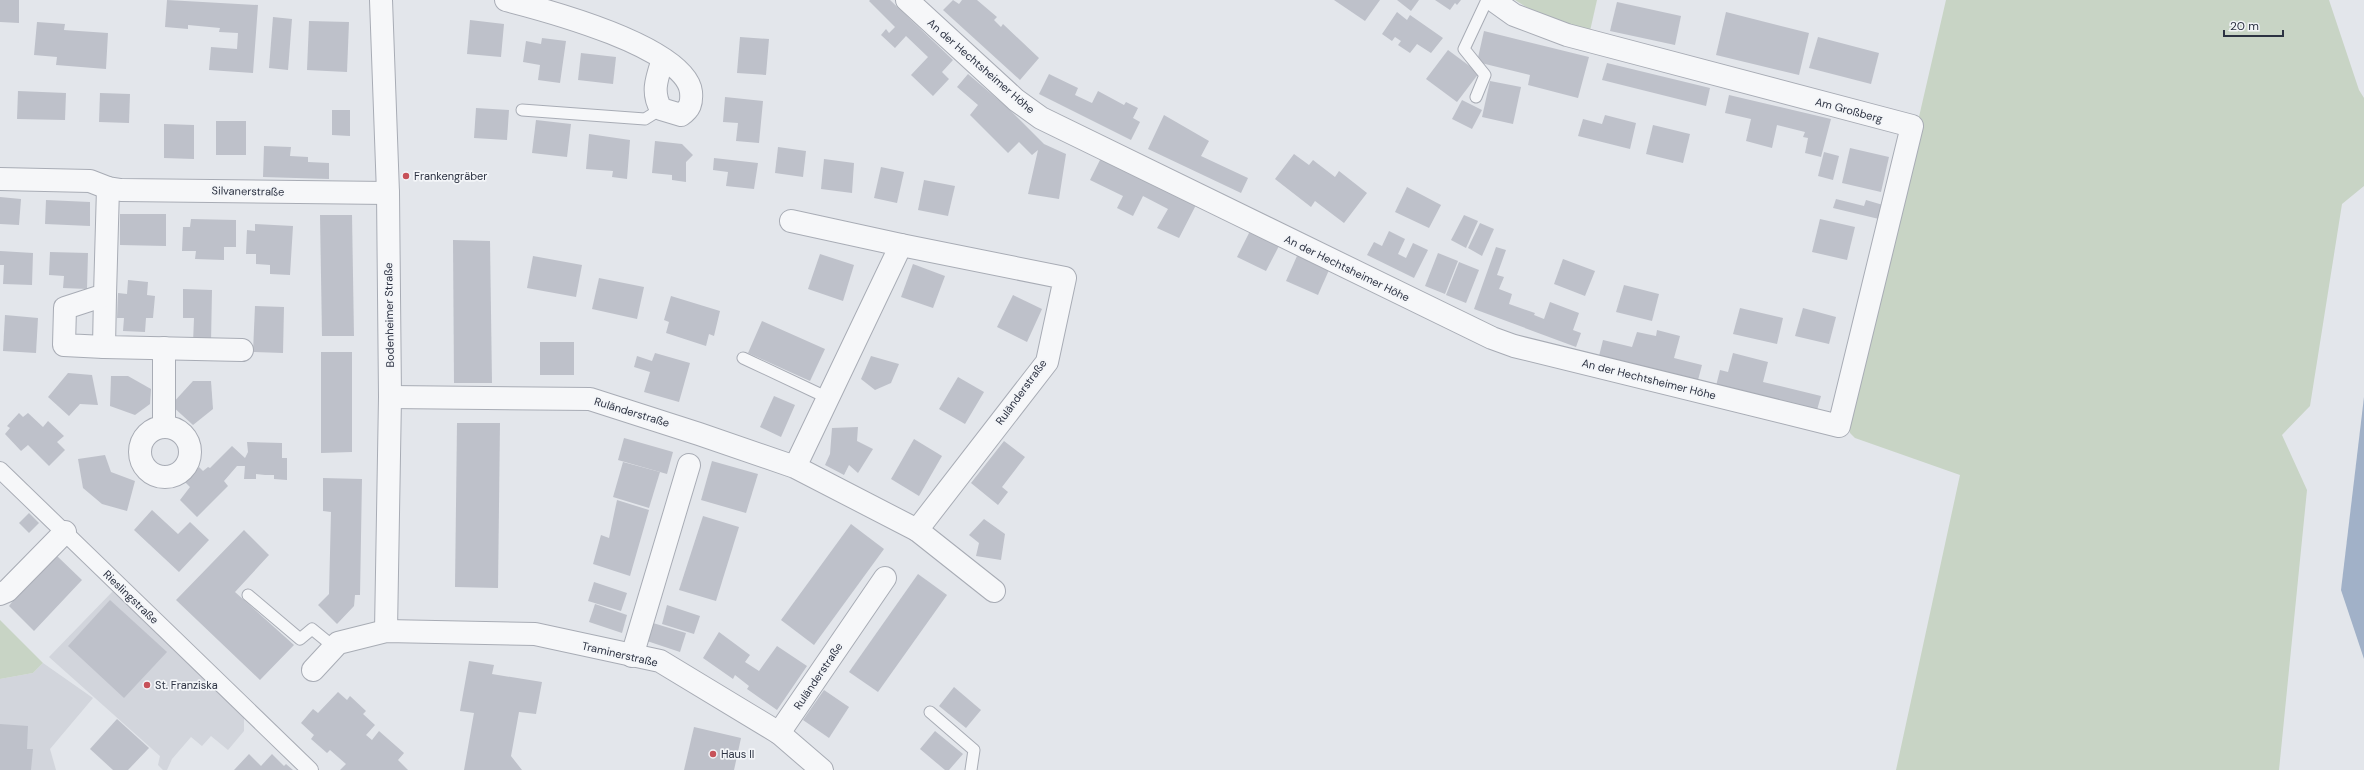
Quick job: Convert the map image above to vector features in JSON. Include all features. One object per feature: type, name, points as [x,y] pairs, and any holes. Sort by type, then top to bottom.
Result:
[{"type":"street","name":"Bodenheimer Straße","points":[[381,0],[388,193],[390,397],[386,631]]},
{"type":"street","points":[[506,0],[557,13],[605,29],[663,59],[686,77],[690,89],[692,100],[688,110],[681,115],[661,110],[655,99],[655,88],[663,59]]},
{"type":"street","name":"An der Hechtsheimer Höhe","points":[[907,0],[1016,100],[1041,118],[1492,338],[1514,346],[1839,426]]},
{"type":"street","name":"Am Großberg","points":[[1493,0],[1514,15],[1567,35],[1912,126],[1839,426]]},
{"type":"street","name":"Silvanerstraße","points":[[0,179],[90,181],[108,188],[388,193]]},
{"type":"street","points":[[104,346],[108,188]]},
{"type":"street","name":"Ruländerstraße","points":[[791,221],[1065,278],[1047,362],[917,530]]},
{"type":"street","points":[[796,467],[901,245]]},
{"type":"street","points":[[105,295],[66,308],[64,345],[242,350]]},
{"type":"street","points":[[164,348],[164,426]]},
{"type":"street","name":"Ruländerstraße","points":[[390,397],[590,399],[699,434],[796,467],[917,530],[994,591]]},
{"type":"street","points":[[632,656],[689,465]]},
{"type":"street","name":"Rieslingstraße","points":[[0,470],[310,770]]},
{"type":"street","points":[[0,594],[7,591],[65,532]]},
{"type":"street","name":"Ruländerstraße","points":[[779,733],[885,578]]},
{"type":"street","name":"Traminerstraße","points":[[334,647],[338,643],[386,631],[535,634],[660,661],[779,733],[822,770]]},
{"type":"street","points":[[313,670],[334,647]]},
{"type":"lane","points":[[1476,97],[1485,75],[1464,49],[1487,0]]},
{"type":"lane","points":[[522,110],[645,119],[661,110]]},
{"type":"lane","points":[[743,358],[828,398]]},
{"type":"lane","points":[[248,595],[300,639],[312,630],[334,647]]},
{"type":"lane","points":[[930,712],[974,750],[971,770]]},
{"type":"shaded area","name":"St. Franziska","points":[[114,590],[244,713],[244,731],[228,750],[211,736],[202,746],[191,737],[172,759],[167,770],[163,770],[158,765],[160,756],[49,657]]},
{"type":"shaded area","points":[[43,663],[93,698],[50,749],[56,770],[0,770],[0,679],[33,673]]},
{"type":"green space","points":[[1515,0],[1597,0],[1590,31],[1537,14]]},
{"type":"green space","points":[[1946,0],[2329,0],[2359,90],[2364,98],[2364,186],[2342,204],[2310,406],[2282,435],[2307,490],[2279,770],[1896,770],[1960,475],[1855,438],[1850,433],[1848,424]]},
{"type":"green space","points":[[0,620],[43,663],[33,673],[0,679]]},
{"type":"water","points":[[2364,397],[2364,659],[2341,590]]},
{"type":"building","points":[[0,0],[19,0],[19,23],[0,22]]},
{"type":"building","points":[[167,0],[258,5],[253,73],[209,70],[211,47],[237,49],[238,33],[219,32],[220,28],[188,25],[188,29],[165,27]]},
{"type":"building","points":[[890,0],[953,60],[942,72],[949,79],[933,96],[911,75],[928,57],[906,36],[895,48],[881,35],[886,29],[889,33],[895,27],[869,1]]},
{"type":"building","points":[[953,0],[959,4],[962,0],[977,0],[997,17],[994,20],[1001,27],[1003,24],[1039,58],[1020,80],[943,10]]},
{"type":"building","points":[[1334,0],[1380,0],[1365,21]]},
{"type":"building","points":[[1397,0],[1419,0],[1411,11]]},
{"type":"building","points":[[1435,0],[1461,0],[1457,5],[1455,3],[1450,10]]},
{"type":"building","points":[[1617,2],[1681,16],[1675,45],[1610,31]]},
{"type":"building","points":[[1397,12],[1407,20],[1410,15],[1443,38],[1431,53],[1417,44],[1410,53],[1398,45],[1401,41],[1395,37],[1392,41],[1382,34]]},
{"type":"building","points":[[1726,12],[1809,33],[1799,75],[1716,55]]},
{"type":"building","points":[[273,17],[292,19],[288,70],[269,68]]},
{"type":"building","points":[[470,20],[504,24],[501,57],[467,54]]},
{"type":"building","points":[[309,21],[349,22],[347,72],[307,70]]},
{"type":"building","points":[[37,22],[65,24],[64,30],[108,33],[106,69],[56,65],[57,57],[34,55]]},
{"type":"building","points":[[1484,31],[1589,57],[1578,98],[1528,85],[1530,75],[1477,62]]},
{"type":"building","points":[[740,37],[769,39],[766,75],[737,73]]},
{"type":"building","points":[[1818,37],[1879,53],[1871,84],[1809,68]]},
{"type":"building","points":[[542,38],[566,41],[560,83],[538,80],[540,65],[523,62],[526,41],[541,44]]},
{"type":"building","points":[[1448,50],[1479,73],[1457,102],[1426,79]]},
{"type":"building","points":[[581,53],[616,57],[613,84],[578,80]]},
{"type":"building","points":[[1607,63],[1710,88],[1706,106],[1602,80]]},
{"type":"building","points":[[968,74],[1008,108],[1044,144],[1066,154],[1059,199],[1028,194],[1038,150],[1032,155],[1019,142],[1008,153],[970,115],[978,105],[957,87]]},
{"type":"building","points":[[1049,74],[1078,88],[1075,95],[1092,103],[1098,91],[1124,105],[1126,102],[1138,108],[1133,118],[1140,122],[1131,140],[1039,94]]},
{"type":"building","points":[[1490,81],[1521,87],[1513,124],[1482,117]]},
{"type":"building","points":[[18,91],[66,93],[65,120],[17,119]]},
{"type":"building","points":[[100,93],[130,94],[129,123],[99,122]]},
{"type":"building","points":[[1729,95],[1831,119],[1821,157],[1805,153],[1808,138],[1803,137],[1805,132],[1777,125],[1772,148],[1746,141],[1751,119],[1725,113]]},
{"type":"building","points":[[725,97],[763,101],[759,143],[736,141],[738,123],[723,122]]},
{"type":"building","points":[[1462,100],[1482,110],[1472,129],[1452,119]]},
{"type":"building","points":[[476,108],[509,110],[507,140],[474,138]]},
{"type":"building","points":[[332,110],[350,110],[350,136],[332,135]]},
{"type":"building","points":[[1164,115],[1209,141],[1201,156],[1248,178],[1241,193],[1148,149]]},
{"type":"building","points":[[1605,115],[1636,123],[1630,149],[1578,136],[1583,119],[1602,124]]},
{"type":"building","points":[[536,120],[571,124],[567,157],[532,153]]},
{"type":"building","points":[[216,121],[246,121],[246,155],[216,155]]},
{"type":"building","points":[[164,124],[194,125],[194,159],[164,158]]},
{"type":"building","points":[[1653,125],[1690,134],[1683,163],[1646,154]]},
{"type":"building","points":[[589,134],[630,140],[627,179],[612,177],[613,171],[586,169]]},
{"type":"building","points":[[655,141],[682,144],[693,155],[686,162],[686,182],[672,180],[672,175],[652,173]]},
{"type":"building","points":[[264,146],[291,147],[290,156],[308,157],[308,162],[329,163],[329,179],[263,177]]},
{"type":"building","points":[[778,147],[806,151],[803,177],[775,173]]},
{"type":"building","points":[[1850,148],[1889,157],[1881,192],[1842,183]]},
{"type":"building","points":[[1824,152],[1839,156],[1833,180],[1818,176]]},
{"type":"building","points":[[1294,154],[1309,165],[1313,160],[1335,177],[1339,171],[1367,193],[1344,223],[1315,201],[1311,207],[1275,179]]},
{"type":"building","points":[[714,158],[758,163],[754,189],[726,186],[728,172],[713,170]]},
{"type":"building","points":[[1101,158],[1196,205],[1179,238],[1157,228],[1168,209],[1143,196],[1133,216],[1117,208],[1123,196],[1090,180]]},
{"type":"building","points":[[824,159],[854,163],[852,193],[821,189]]},
{"type":"building","points":[[881,167],[904,172],[897,203],[874,198]]},
{"type":"building","points":[[924,180],[955,186],[948,216],[918,210]]},
{"type":"building","points":[[1407,187],[1441,205],[1429,228],[1395,212]]},
{"type":"building","points":[[0,197],[21,199],[19,225],[0,224]]},
{"type":"building","points":[[1836,199],[1864,206],[1866,200],[1883,205],[1879,219],[1833,208]]},
{"type":"building","points":[[46,200],[90,202],[90,226],[45,224]]},
{"type":"building","points":[[120,214],[166,214],[166,246],[120,245]]},
{"type":"building","points":[[320,215],[352,215],[354,336],[322,336]]},
{"type":"building","points":[[1464,215],[1478,221],[1466,248],[1451,240]]},
{"type":"building","points":[[191,219],[236,220],[236,247],[224,247],[224,260],[195,259],[196,251],[182,251],[183,227],[190,227]]},
{"type":"building","points":[[1820,219],[1855,227],[1847,260],[1812,252]]},
{"type":"building","points":[[1480,223],[1494,229],[1482,256],[1468,248]]},
{"type":"building","points":[[255,224],[293,226],[290,275],[270,274],[270,265],[256,264],[256,254],[246,254],[247,230],[255,231]]},
{"type":"building","points":[[1250,231],[1279,246],[1266,271],[1237,257]]},
{"type":"building","points":[[1389,231],[1405,239],[1398,254],[1406,258],[1413,243],[1428,250],[1414,278],[1367,255],[1374,242],[1382,246]]},
{"type":"building","points":[[453,240],[490,241],[492,383],[454,383]]},
{"type":"building","points":[[1496,247],[1506,250],[1497,275],[1504,277],[1499,289],[1512,294],[1509,304],[1535,313],[1534,315],[1544,319],[1550,302],[1579,313],[1573,330],[1581,333],[1576,347],[1474,309]]},
{"type":"building","points":[[0,251],[33,253],[32,285],[3,284],[4,265],[0,265]]},
{"type":"building","points":[[50,252],[88,253],[87,289],[63,288],[64,276],[49,275]]},
{"type":"building","points":[[1438,253],[1458,261],[1445,294],[1425,286]]},
{"type":"building","points":[[820,254],[854,265],[843,301],[808,289]]},
{"type":"building","points":[[533,256],[582,265],[576,297],[527,288]]},
{"type":"building","points":[[1297,256],[1329,270],[1318,295],[1286,281]]},
{"type":"building","points":[[1563,259],[1595,271],[1585,296],[1554,284]]},
{"type":"building","points":[[1459,262],[1479,270],[1466,303],[1446,295]]},
{"type":"building","points":[[913,264],[945,276],[933,308],[901,297]]},
{"type":"building","points":[[599,278],[644,287],[637,319],[592,309]]},
{"type":"building","points":[[128,280],[148,282],[147,295],[155,296],[153,318],[146,318],[145,332],[123,331],[124,318],[117,318],[118,293],[127,294]]},
{"type":"building","points":[[1624,285],[1659,294],[1652,321],[1616,312]]},
{"type":"building","points":[[183,289],[212,290],[211,343],[193,343],[194,318],[183,318]]},
{"type":"building","points":[[1013,295],[1042,309],[1027,342],[997,327]]},
{"type":"building","points":[[671,296],[720,311],[714,336],[709,334],[706,346],[666,333],[669,322],[664,320]]},
{"type":"building","points":[[255,306],[284,307],[283,353],[253,352]]},
{"type":"building","points":[[1740,308],[1783,318],[1777,344],[1733,334]]},
{"type":"building","points":[[1803,308],[1836,317],[1829,344],[1795,336]]},
{"type":"building","points":[[5,315],[38,318],[36,353],[3,351]]},
{"type":"building","points":[[762,321],[825,349],[810,381],[748,353]]},
{"type":"building","points":[[1657,330],[1680,336],[1674,358],[1702,365],[1698,380],[1599,356],[1603,340],[1632,347],[1637,332],[1656,336]]},
{"type":"building","points":[[540,342],[574,342],[574,375],[540,375]]},
{"type":"building","points":[[321,352],[352,352],[352,452],[321,453]]},
{"type":"building","points":[[655,353],[690,363],[679,402],[644,392],[650,372],[634,367],[637,356],[652,361]]},
{"type":"building","points":[[1733,353],[1768,362],[1763,382],[1821,396],[1817,410],[1716,386],[1720,370],[1728,372]]},
{"type":"building","points":[[871,356],[899,364],[891,383],[875,390],[861,379]]},
{"type":"building","points":[[68,373],[92,375],[98,405],[80,404],[69,416],[48,397]]},
{"type":"building","points":[[111,376],[128,376],[151,389],[150,404],[135,415],[110,406]]},
{"type":"building","points":[[958,377],[984,392],[965,424],[939,409]]},
{"type":"building","points":[[193,381],[211,381],[213,409],[193,425],[171,405]]},
{"type":"building","points":[[774,396],[795,405],[781,437],[760,427]]},
{"type":"building","points":[[19,413],[23,417],[28,413],[43,427],[48,421],[64,436],[57,442],[65,450],[49,466],[28,445],[21,451],[5,434],[10,428],[7,426]]},
{"type":"building","points":[[457,423],[500,423],[498,588],[455,587]]},
{"type":"building","points":[[858,427],[857,441],[873,449],[858,473],[849,465],[844,475],[825,465],[830,454],[832,428]]},
{"type":"building","points":[[624,438],[673,452],[667,474],[618,460]]},
{"type":"building","points":[[914,439],[942,456],[919,496],[891,479]]},
{"type":"building","points":[[1004,441],[1025,457],[1002,487],[1008,492],[998,505],[971,483]]},
{"type":"building","points":[[247,442],[282,443],[282,458],[287,458],[287,480],[274,479],[274,475],[256,474],[256,479],[244,479],[245,466],[237,466],[224,481],[228,486],[197,517],[180,500],[190,487],[185,482],[199,467],[203,471],[208,467],[210,468],[232,446],[245,458],[248,452]]},
{"type":"building","points":[[105,455],[111,472],[135,481],[127,511],[102,504],[83,488],[78,459]]},
{"type":"building","points":[[712,461],[758,474],[746,513],[701,500]]},
{"type":"building","points":[[623,462],[660,472],[649,508],[613,497]]},
{"type":"building","points":[[323,478],[362,479],[360,595],[355,595],[354,606],[337,624],[318,605],[329,594],[331,512],[323,511]]},
{"type":"building","points":[[617,500],[649,510],[630,576],[593,564],[601,535],[609,538]]},
{"type":"building","points":[[152,510],[178,534],[190,522],[209,540],[179,572],[134,530]]},
{"type":"building","points":[[29,513],[39,523],[29,533],[19,523]]},
{"type":"building","points":[[703,516],[739,527],[716,601],[679,590]]},
{"type":"building","points":[[984,519],[1005,534],[1001,560],[976,556],[979,543],[969,535]]},
{"type":"building","points":[[851,524],[884,549],[814,645],[781,620]]},
{"type":"building","points":[[244,530],[269,555],[235,592],[294,645],[260,680],[176,600]]},
{"type":"building","points":[[57,556],[82,580],[34,631],[9,606],[24,586],[26,588],[39,575],[37,573]]},
{"type":"building","points":[[918,574],[947,595],[878,692],[849,672]]},
{"type":"building","points":[[594,582],[627,593],[621,611],[588,601]]},
{"type":"building","points":[[110,600],[167,652],[124,698],[68,646]]},
{"type":"building","points":[[595,604],[627,615],[622,633],[589,622]]},
{"type":"building","points":[[667,605],[700,616],[694,634],[662,624]]},
{"type":"building","points":[[653,623],[686,633],[680,652],[647,641]]},
{"type":"building","points":[[719,632],[750,655],[745,662],[759,671],[777,646],[807,666],[777,710],[747,689],[749,686],[735,675],[733,679],[703,658]]},
{"type":"building","points":[[469,661],[494,665],[492,674],[542,682],[536,714],[519,712],[511,756],[522,770],[464,770],[474,713],[460,711]]},
{"type":"building","points":[[954,687],[981,710],[966,728],[939,706]]},
{"type":"building","points":[[824,690],[849,707],[829,738],[803,720]]},
{"type":"building","points":[[338,692],[347,700],[350,696],[366,711],[363,714],[375,725],[366,735],[372,740],[379,731],[404,753],[398,760],[408,770],[340,770],[346,764],[330,750],[327,753],[311,739],[314,735],[301,723],[313,709],[318,713]]},
{"type":"building","points":[[117,719],[149,748],[128,770],[113,770],[90,749]]},
{"type":"building","points":[[0,724],[28,726],[27,749],[33,749],[31,770],[0,770]]},
{"type":"building","name":"Haus II","points":[[694,727],[741,738],[734,770],[684,770]]},
{"type":"building","points":[[935,731],[963,754],[949,770],[945,770],[920,749]]},
{"type":"building","points":[[249,754],[261,766],[272,754],[284,766],[286,764],[293,770],[234,770]]},
{"type":"place","name":"Frankengräber","points":[[406,176]]},
{"type":"place","name":"St. Franziska","points":[[147,685]]},
{"type":"place","name":"Haus II","points":[[713,754]]}]
